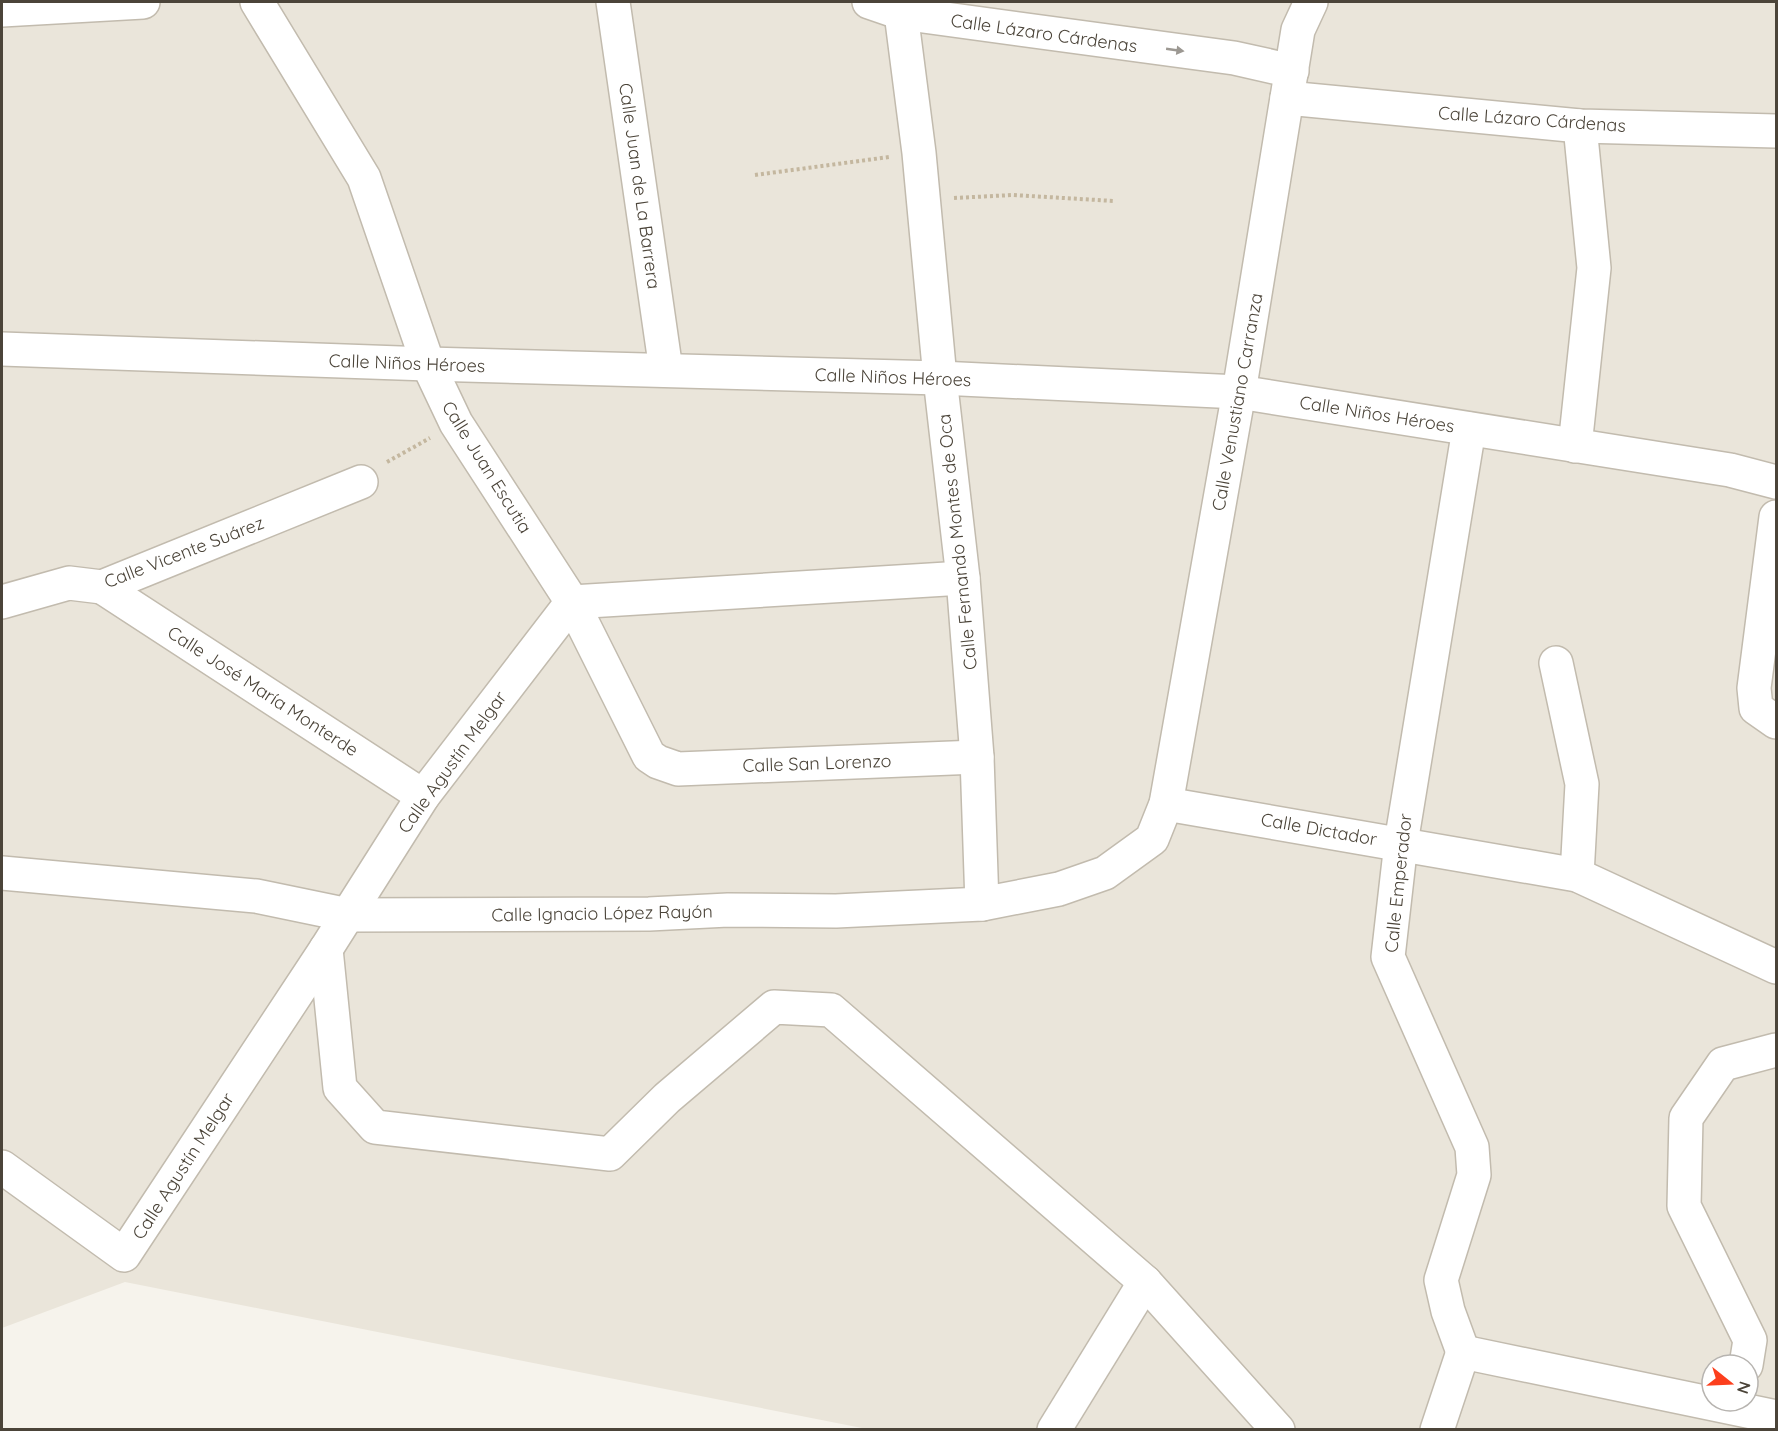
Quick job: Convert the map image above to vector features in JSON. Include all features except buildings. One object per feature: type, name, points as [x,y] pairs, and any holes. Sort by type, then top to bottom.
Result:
[{"type":"street","points":[[2,10],[143,2]]},
{"type":"street","name":"Calle Juan Escutia","points":[[257,2],[364,178],[428,364],[456,423],[572,602],[649,756],[658,762]]},
{"type":"street","name":"Calle Juan de La Barrera","points":[[613,2],[666,370]]},
{"type":"street","name":"Calle Lázaro Cárdenas","points":[[869,2],[1234,58],[1290,84],[1580,126],[1776,131]]},
{"type":"street","name":"Calle Venustiano Carranza","points":[[1166,804],[1239,392],[1298,30],[1311,2]]},
{"type":"street","name":"Calle Fernando Montes de Oca","points":[[902,7],[963,578],[977,757],[982,904]]},
{"type":"street","points":[[1575,446],[1594,268],[1580,126]]},
{"type":"street","name":"Calle Niños Héroes","points":[[2,349],[428,364],[940,378],[1239,392],[1730,470],[1776,482]]},
{"type":"street","name":"Calle Emperador","points":[[1463,1352],[1448,1311],[1441,1280],[1474,1175],[1472,1148],[1388,957],[1401,843],[1469,429]]},
{"type":"street","name":"Calle Vicente Suárez","points":[[2,602],[69,583],[102,587],[361,482]]},
{"type":"street","points":[[1776,518],[1773,568],[1754,688],[1756,708],[1776,722]]},
{"type":"street","points":[[572,602],[963,578]]},
{"type":"street","name":"Calle José María Monterde","points":[[102,587],[423,796]]},
{"type":"street","name":"Calle Agustín Melgar","points":[[2,1167],[124,1255],[326,950],[423,796],[572,602]]},
{"type":"street","points":[[1556,663],[1582,784],[1577,875]]},
{"type":"street","name":"Calle San Lorenzo","points":[[658,762],[678,769],[977,757]]},
{"type":"street","name":"Calle Dictador","points":[[1166,804],[1577,875],[1776,967]]},
{"type":"street","name":"Calle Ignacio López Rayón","points":[[2,873],[256,896],[348,915],[649,914],[728,910],[836,911],[982,904],[1059,889],[1105,873],[1152,838],[1166,804]]},
{"type":"street","points":[[326,950],[340,1088],[375,1127],[610,1154],[667,1098],[774,1007],[831,1010],[1145,1282],[1278,1430]]},
{"type":"street","points":[[1748,1353],[1750,1340],[1684,1206],[1686,1118],[1723,1064],[1776,1050]]},
{"type":"street","points":[[1054,1430],[1145,1282]]},
{"type":"street","points":[[1437,1430],[1463,1352],[1700,1398]]},
{"type":"street","points":[[1760,1412],[1776,1417]]},
{"type":"path","points":[[755,175],[919,153]]},
{"type":"path","points":[[923,199],[1012,195],[1114,201]]},
{"type":"path","points":[[361,482],[387,462],[456,423]]},
{"type":"shaded area","points":[[2,2],[1776,2],[1776,1429],[867,1429],[125,1282],[2,1328]]}]
